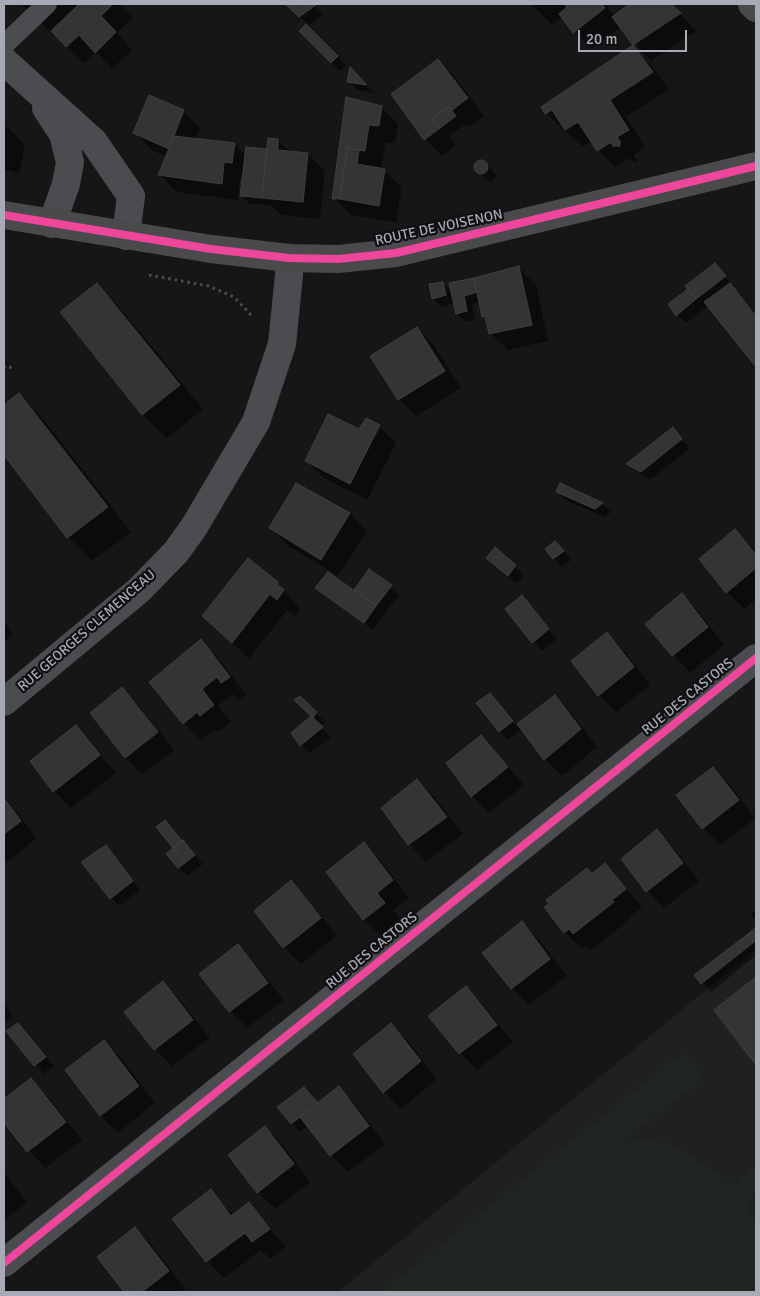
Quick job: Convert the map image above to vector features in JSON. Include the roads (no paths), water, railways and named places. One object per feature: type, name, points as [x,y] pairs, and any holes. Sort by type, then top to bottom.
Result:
[{"type":"street","points":[[752,4],[756,8]]},
{"type":"street","points":[[4,61],[94,142],[131,196],[126,236]]},
{"type":"street","points":[[33,88],[63,134],[70,162],[66,184],[52,224]]},
{"type":"street","name":"ROUTE DE VOISENON","points":[[4,215],[126,236],[289,258],[338,259],[396,253],[756,166]]},
{"type":"street","name":"RUE GEORGES CLEMENCEAU","points":[[4,702],[139,590],[176,552],[230,469],[256,422],[282,344],[290,275],[289,258]]},
{"type":"street","name":"RUE DES CASTORS","points":[[4,1263],[756,658]]},
{"type":"lane","points":[[4,45],[47,4]]}]
